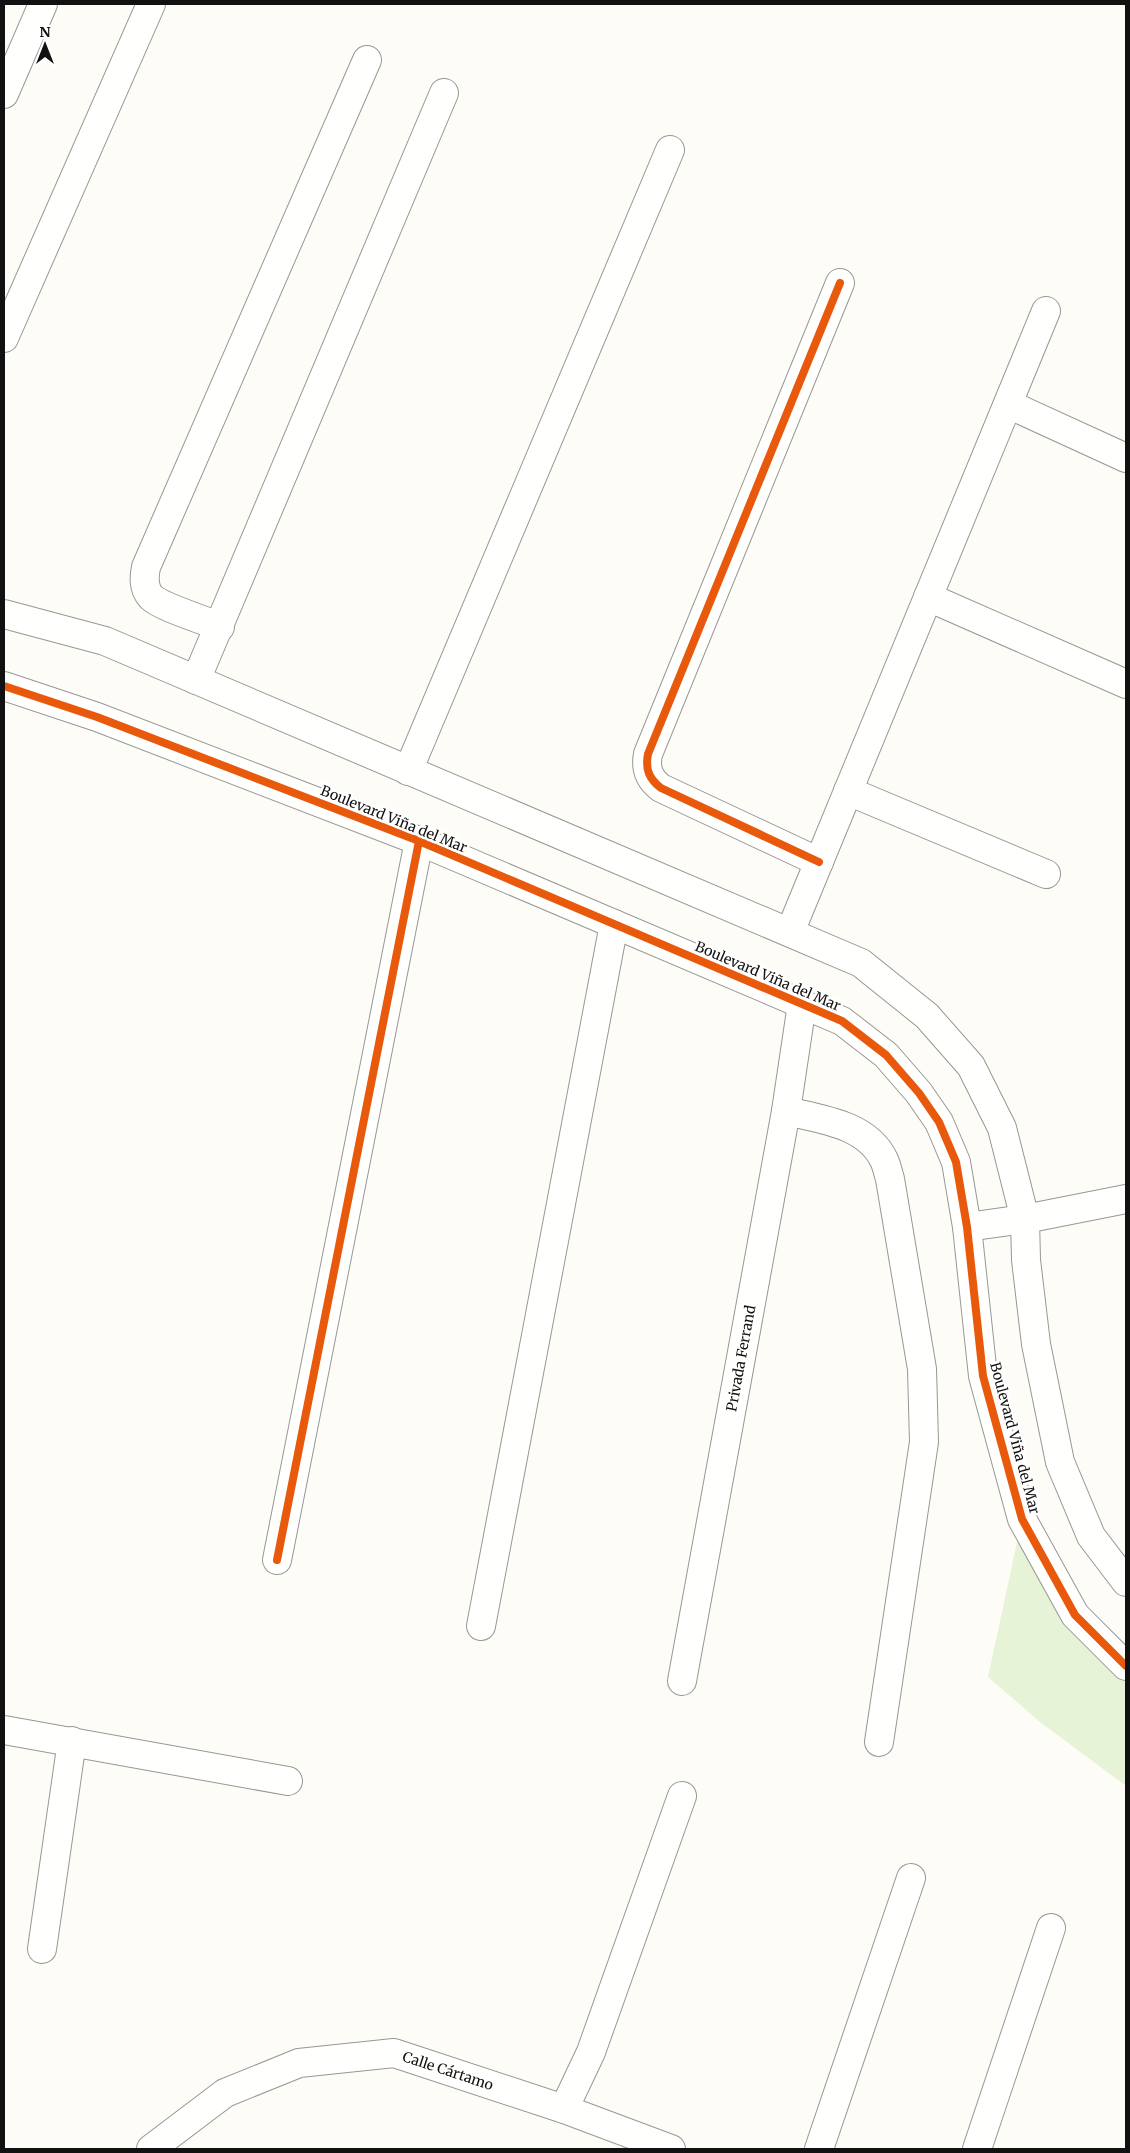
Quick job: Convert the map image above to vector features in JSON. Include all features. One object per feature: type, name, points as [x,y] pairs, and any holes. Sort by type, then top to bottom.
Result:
[{"type":"street","points":[[4,94],[43,4]]},
{"type":"street","points":[[4,338],[151,4]]},
{"type":"street","points":[[220,626],[161,603],[151,597],[146,588],[144,577],[146,567],[367,60]]},
{"type":"street","points":[[196,680],[444,94]]},
{"type":"street","points":[[408,771],[670,150]]},
{"type":"street","points":[[819,862],[661,788],[653,782],[648,774],[646,764],[648,754],[840,283]]},
{"type":"street","points":[[790,932],[1046,311]]},
{"type":"street","points":[[1008,404],[1126,458]]},
{"type":"street","points":[[928,597],[1126,684]]},
{"type":"street","points":[[4,614],[105,641],[862,963],[927,1016],[970,1066],[1002,1128],[1025,1219],[1026,1260],[1036,1344],[1060,1462],[1091,1536],[1126,1582]]},
{"type":"street","name":"Boulevard Viña del Mar","points":[[4,686],[97,717],[419,841],[842,1021],[886,1055],[919,1093],[939,1122],[956,1162],[967,1227],[983,1376],[1022,1519],[1075,1615],[1126,1666]]},
{"type":"street","points":[[848,791],[1046,874]]},
{"type":"street","points":[[277,1560],[419,841]]},
{"type":"street","points":[[481,1626],[614,924]]},
{"type":"street","name":"Privada Ferrand","points":[[682,1681],[786,1111],[802,1004]]},
{"type":"street","points":[[786,1111],[834,1122],[865,1136],[884,1159],[890,1179],[922,1370],[924,1442],[878,1742]]},
{"type":"street","points":[[967,1227],[1025,1219],[1126,1198]]},
{"type":"street","points":[[4,1730],[288,1781]]},
{"type":"street","points":[[42,1949],[72,1741]]},
{"type":"street","points":[[564,2109],[592,2052],[682,1796]]},
{"type":"street","points":[[819,2149],[911,1878]]},
{"type":"street","points":[[977,2149],[1051,1928]]},
{"type":"street","name":"Calle Cártamo","points":[[151,2149],[225,2093],[299,2063],[394,2052],[564,2109],[671,2149]]},
{"type":"green space","points":[[1022,1519],[1126,1666],[1126,1786],[1040,1722],[988,1677]]},
{"type":"cycle path","points":[[819,862],[661,788],[653,781],[649,773],[647,759],[840,283]]},
{"type":"cycle path","points":[[4,686],[97,717],[419,841],[842,1021],[886,1055],[919,1093],[939,1122],[956,1162],[967,1227],[983,1376],[1022,1519],[1075,1615],[1126,1666]]},
{"type":"cycle path","points":[[277,1560],[419,841]]}]
